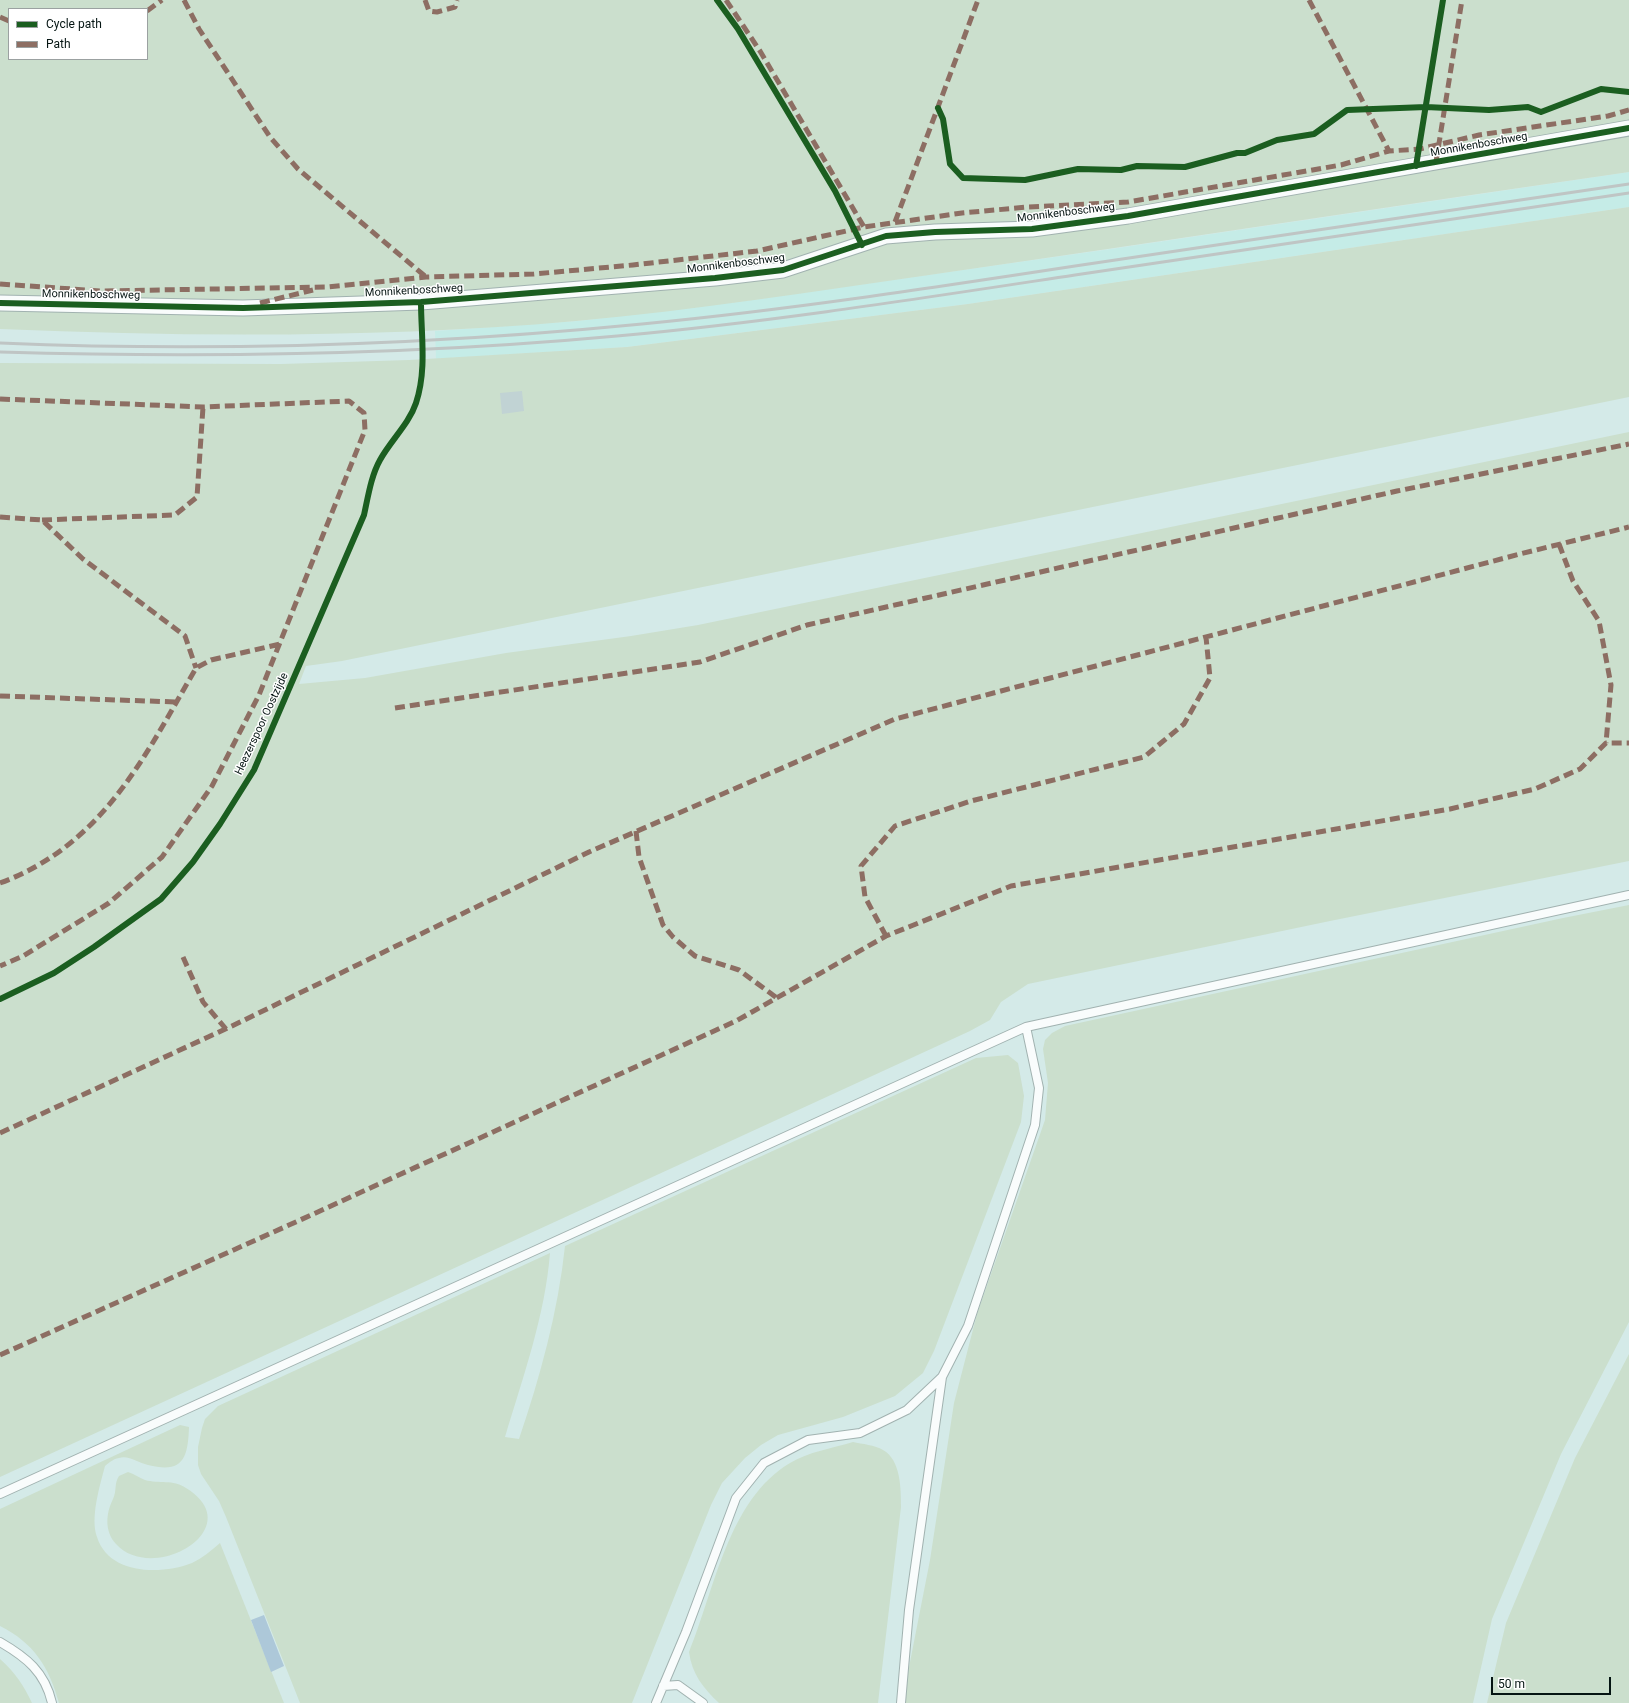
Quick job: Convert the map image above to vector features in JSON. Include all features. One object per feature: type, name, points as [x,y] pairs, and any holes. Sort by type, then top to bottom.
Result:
[{"type":"street","name":"Monnikenboschweg","points":[[0,303],[243,308],[413,302],[715,278],[783,270],[886,236],[935,232],[1032,229],[1120,217],[1629,128]]},
{"type":"lane","points":[[0,1494],[1026,1026],[1629,895]]},
{"type":"lane","points":[[656,1703],[686,1632],[736,1498],[764,1464],[808,1440],[860,1433],[867,1430],[907,1410],[942,1376],[968,1326],[1035,1125],[1039,1088],[1026,1026]]},
{"type":"lane","points":[[901,1703],[909,1610],[942,1376]]},
{"type":"lane","points":[[0,1642],[17,1652],[34,1665],[50,1694],[52,1703]]},
{"type":"lane","points":[[663,1686],[678,1685],[703,1703]]},
{"type":"shaded area","points":[[0,0],[1629,0],[1629,172],[711,306],[621,317],[504,327],[360,333],[144,334],[0,329]]},
{"type":"shaded area","points":[[1629,172],[1629,207],[968,304],[627,347],[436,359],[435,331],[578,321],[737,302],[1111,249]]},
{"type":"shaded area","points":[[1629,207],[1629,397],[342,661],[306,666],[299,684],[365,678],[506,653],[631,636],[698,625],[1629,432],[1629,861],[1028,984],[1001,1002],[990,1020],[970,1031],[0,1477],[0,363],[281,364],[409,360],[627,347],[968,304]]},
{"type":"shaded area","points":[[1629,905],[1629,1322],[1561,1454],[1492,1619],[1473,1703],[902,1703],[930,1560],[954,1403],[977,1314],[1045,1120],[1048,1083],[1043,1049],[1045,1040],[1052,1033],[1065,1026]]},
{"type":"shaded area","points":[[1008,1055],[1018,1063],[1024,1096],[1021,1122],[934,1351],[923,1373],[895,1396],[843,1417],[778,1435],[761,1445],[745,1458],[722,1483],[711,1505],[632,1703],[300,1703],[226,1517],[219,1501],[201,1474],[198,1465],[198,1447],[205,1419],[218,1406],[550,1253],[538,1323],[526,1369],[505,1437],[519,1439],[534,1392],[553,1320],[565,1246],[976,1058]]},
{"type":"shaded area","points":[[1629,1354],[1629,1703],[1487,1703],[1506,1623],[1575,1458]]},
{"type":"shaded area","points":[[180,1425],[189,1427],[188,1438],[185,1455],[176,1465],[160,1467],[144,1464],[130,1458],[123,1457],[113,1460],[105,1466],[95,1511],[95,1529],[97,1537],[103,1550],[113,1559],[124,1565],[137,1569],[151,1570],[180,1567],[192,1563],[220,1543],[284,1703],[59,1703],[45,1667],[38,1657],[22,1640],[0,1626],[0,1509]]},
{"type":"shaded area","points":[[853,1442],[876,1447],[889,1455],[897,1468],[901,1492],[901,1507],[878,1703],[719,1703],[699,1680],[690,1660],[689,1652],[716,1574],[738,1522],[752,1499],[769,1479],[790,1463],[813,1453]]},
{"type":"shaded area","points":[[128,1472],[145,1480],[171,1483],[181,1485],[186,1488],[203,1504],[208,1519],[202,1534],[189,1546],[172,1555],[152,1558],[132,1555],[116,1544],[109,1533],[107,1522],[109,1510],[114,1496],[117,1479],[119,1476]]},
{"type":"shaded area","points":[[0,1659],[19,1680],[32,1703],[0,1703]]},
{"type":"water","points":[[264,1615],[284,1666],[271,1672],[251,1620]]},
{"type":"building","points":[[522,391],[524,411],[502,414],[500,393]]},
{"type":"railway","points":[[0,343],[161,347],[321,345],[482,337],[642,324],[859,298],[1629,184]]},
{"type":"railway","points":[[0,352],[232,355],[386,351],[617,336],[732,324],[847,309],[1629,193]]},
{"type":"marked path","points":[[148,10],[162,0]]},
{"type":"marked path","points":[[184,0],[199,29],[270,137],[298,169],[426,277]]},
{"type":"marked path","points":[[425,0],[429,11],[437,12],[455,7],[457,0]]},
{"type":"marked path","points":[[726,0],[760,51],[864,227]]},
{"type":"marked path","points":[[895,222],[978,0]]},
{"type":"marked path","points":[[1309,0],[1389,151]]},
{"type":"marked path","points":[[1436,162],[1462,0]]},
{"type":"marked path","points":[[0,17],[8,21]]},
{"type":"marked path","points":[[0,284],[101,291],[327,287],[426,277],[534,274],[633,265],[757,251],[864,227],[962,213],[1028,207],[1128,202],[1341,165],[1389,151],[1420,149],[1479,135],[1608,116],[1629,110]]},
{"type":"marked path","points":[[260,303],[313,290]]},
{"type":"marked path","points":[[0,399],[203,407],[349,401],[364,413],[365,430],[259,695],[212,786],[162,857],[109,903],[23,956],[0,966]]},
{"type":"marked path","points":[[42,520],[175,515],[197,497],[203,407]]},
{"type":"marked path","points":[[395,708],[700,662],[807,625],[1397,491],[1629,444]]},
{"type":"marked path","points":[[0,517],[42,520],[83,559],[185,636],[196,668]]},
{"type":"marked path","points":[[0,1133],[232,1026],[589,852],[895,719],[1520,554],[1629,527]]},
{"type":"marked path","points":[[1559,544],[1573,581],[1599,621],[1611,685],[1606,743]]},
{"type":"marked path","points":[[886,936],[865,897],[861,866],[895,826],[971,801],[1144,757],[1184,724],[1210,678],[1206,637]]},
{"type":"marked path","points":[[0,883],[36,866],[67,846],[94,821],[118,794],[139,765],[196,668],[211,660],[280,644]]},
{"type":"marked path","points":[[0,696],[176,702]]},
{"type":"marked path","points":[[0,1355],[736,1021],[886,936],[1011,886],[1450,809],[1535,789],[1580,769],[1606,743],[1629,743]]},
{"type":"marked path","points":[[636,831],[639,857],[663,925],[673,937],[695,956],[739,970],[777,998]]},
{"type":"marked path","points":[[183,957],[203,1002],[226,1029]]},
{"type":"cycle path","points":[[717,0],[738,29],[835,191],[862,245]]},
{"type":"cycle path","points":[[1416,166],[1443,0]]},
{"type":"cycle path","points":[[938,108],[943,119],[950,164],[963,178],[1025,180],[1078,169],[1121,170],[1137,166],[1185,167],[1237,153],[1245,153],[1277,140],[1314,134],[1347,110],[1426,107],[1489,110],[1528,107],[1541,112],[1601,89],[1629,92]]},
{"type":"cycle path","points":[[0,303],[243,308],[421,302],[715,278],[783,270],[886,236],[935,232],[1032,229],[1128,216],[1629,128]]},
{"type":"cycle path","name":"Heezerspoor Oostzijde","points":[[0,999],[54,973],[94,947],[161,899],[193,862],[220,824],[254,770],[364,515],[370,487],[377,466],[384,453],[409,418],[416,403],[421,378],[423,352],[421,302]]}]
